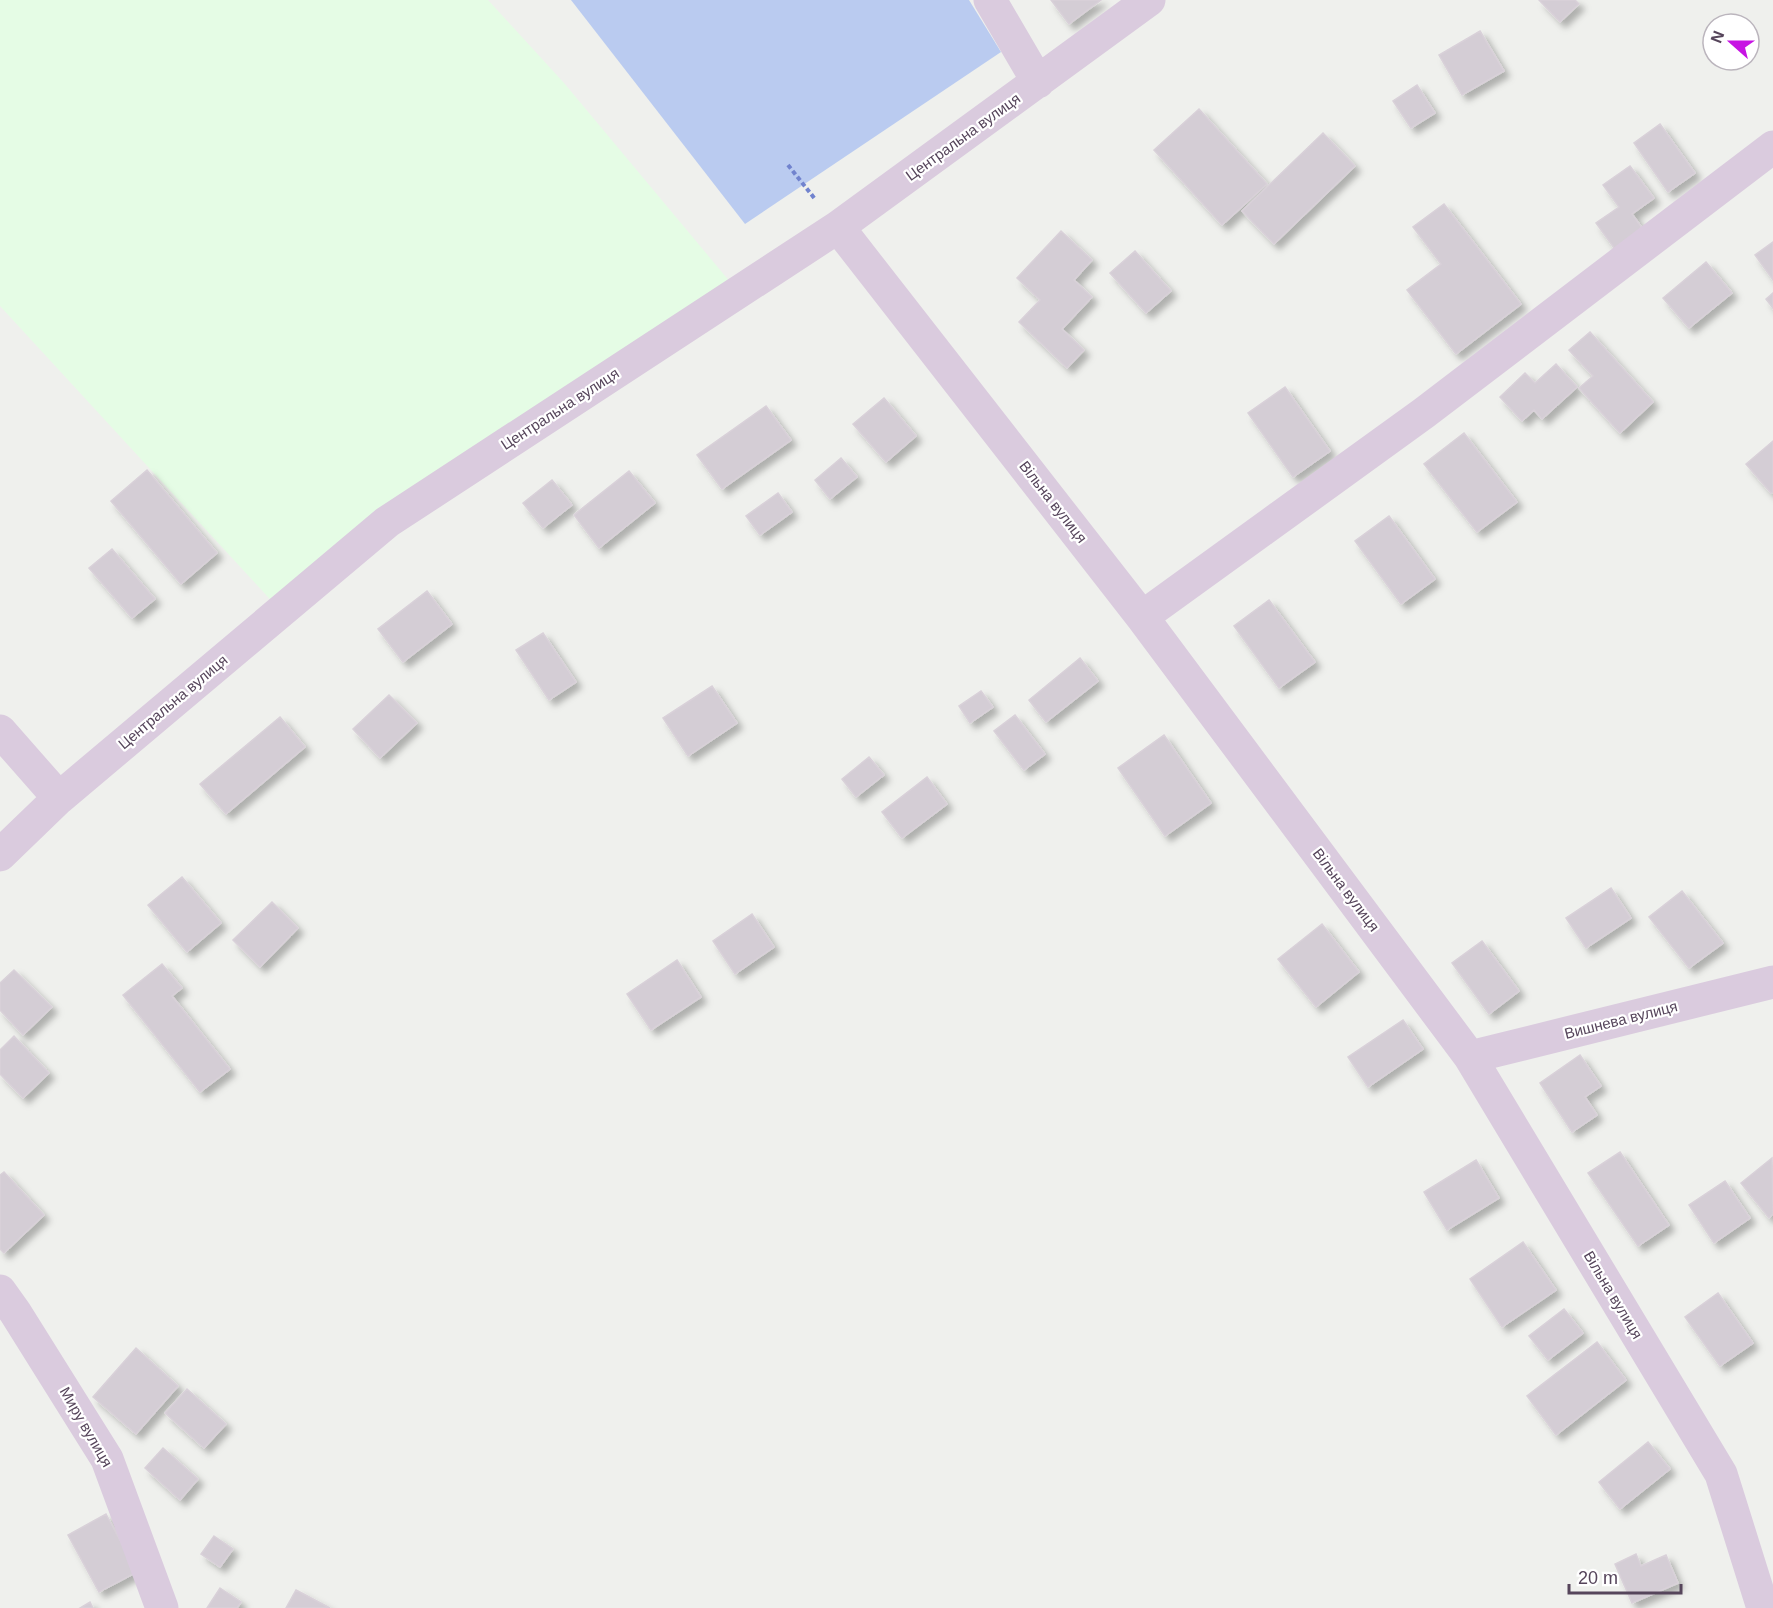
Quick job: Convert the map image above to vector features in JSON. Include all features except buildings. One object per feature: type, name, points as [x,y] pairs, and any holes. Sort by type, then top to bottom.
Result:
[{"type":"street","points":[[990,0],[1038,82]]},
{"type":"street","name":"Центральна вулиця","points":[[0,855],[59,798],[387,522],[838,227],[1149,0]]},
{"type":"street","points":[[1142,616],[1424,413],[1773,147]]},
{"type":"street","name":"Вільна вулиця","points":[[838,227],[1142,616],[1470,1057],[1721,1474],[1763,1608]]},
{"type":"street","points":[[0,731],[59,798]]},
{"type":"street","name":"Вишнева вулиця","points":[[1470,1057],[1773,982]]},
{"type":"street","name":"Миру вулиця","points":[[0,1291],[107,1459],[162,1608]]},
{"type":"path","points":[[788,165],[838,227]]},
{"type":"shaded area","points":[[0,0],[488,0],[564,83],[741,295],[279,609],[0,306]]},
{"type":"shaded area","points":[[571,0],[969,0],[1001,52],[745,224]]}]
